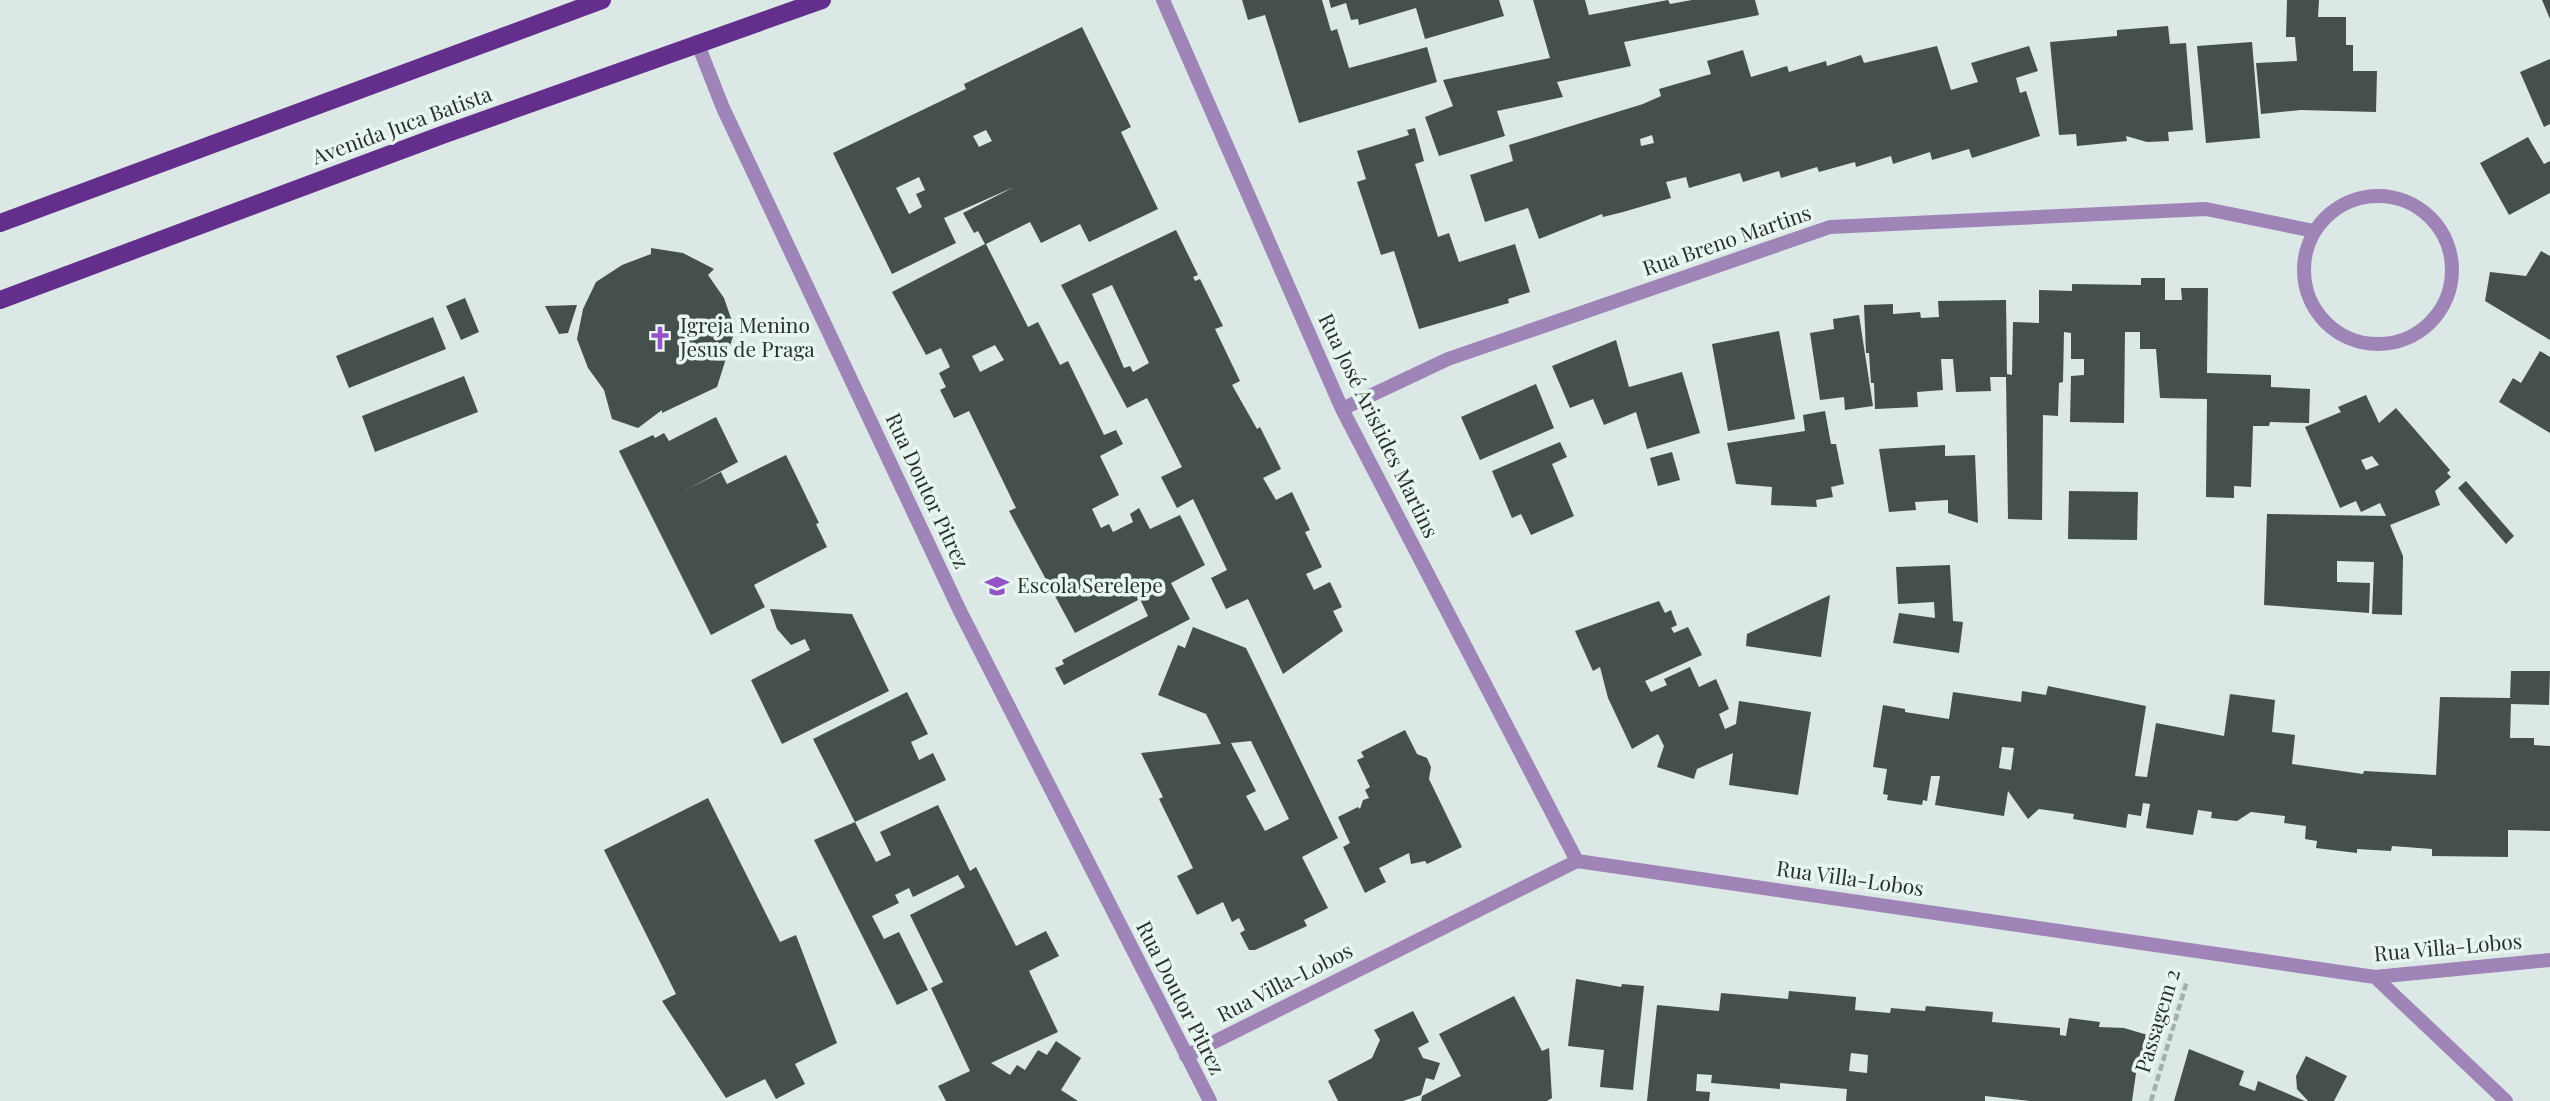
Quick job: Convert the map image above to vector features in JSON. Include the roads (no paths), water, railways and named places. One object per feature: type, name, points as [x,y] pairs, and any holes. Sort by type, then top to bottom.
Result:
[{"type":"main road","points":[[0,223],[602,0]]},
{"type":"main road","name":"Avenida Juca Batista","points":[[0,300],[697,42],[822,0]]},
{"type":"street","name":"Rua José Aristides Martins","points":[[1163,0],[1342,409],[1577,861]]},
{"type":"street","name":"Rua Doutor Pitrez","points":[[697,42],[729,120],[960,611],[1209,1101]]},
{"type":"street","points":[[2369,195],[2402,198],[2430,215],[2449,244],[2453,277],[2442,309],[2419,333],[2388,344],[2354,341],[2325,324],[2308,296],[2303,263],[2314,231],[2337,207],[2369,195]]},
{"type":"street","name":"Rua Breno Martins","points":[[1342,409],[1448,359],[1830,228],[2206,209],[2314,231]]},
{"type":"street","name":"Rua Villa-Lobos","points":[[1186,1056],[1577,861],[2375,977],[2550,960]]},
{"type":"street","points":[[2375,977],[2506,1101]]},
{"type":"place","name":"Igreja Menino Jesus de Praga","points":[[660,338]]},
{"type":"place","name":"Escola Serelepe","points":[[997,586]]}]
